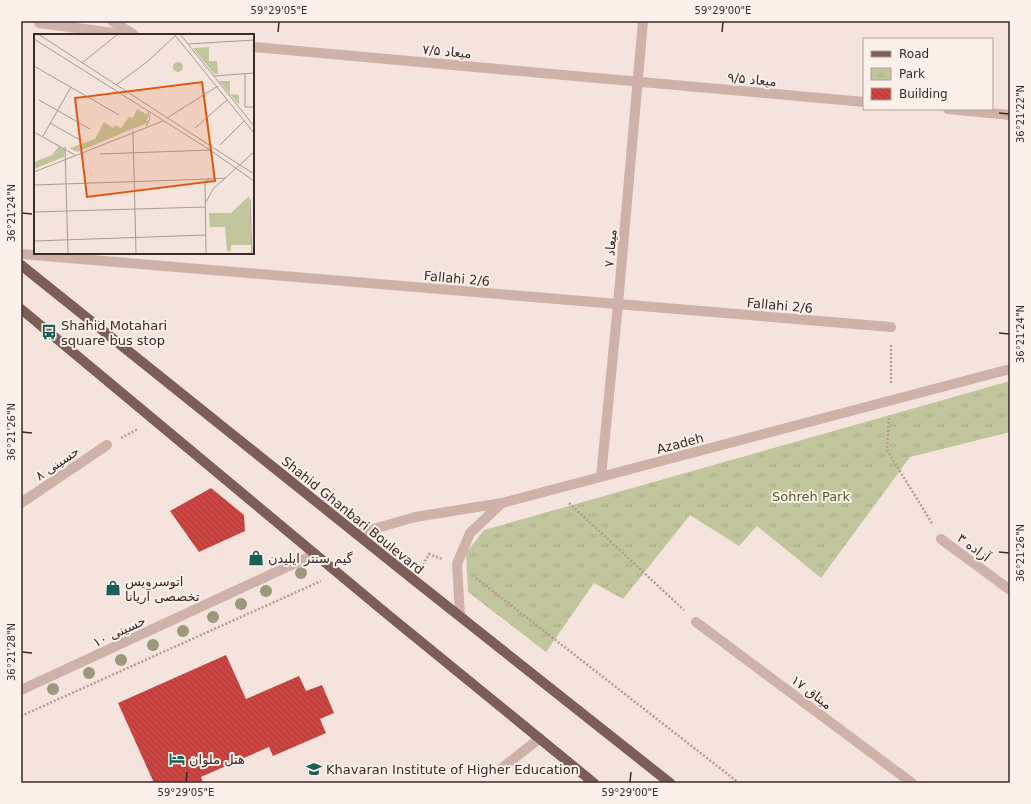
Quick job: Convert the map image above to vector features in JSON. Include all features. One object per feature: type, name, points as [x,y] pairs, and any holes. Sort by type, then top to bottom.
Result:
[{"type":"main road","name":"Shahid Ghanbari Boulevard","points":[[21,265],[356,534],[670,783]]},
{"type":"main road","points":[[21,309],[315,554],[594,783]]},
{"type":"street","points":[[35,22],[55,21]]},
{"type":"street","points":[[112,21],[133,34]]},
{"type":"street","name":"میعاد ۷","points":[[601,477],[643,21]]},
{"type":"street","points":[[35,22],[122,34]]},
{"type":"street","name":"میعاد ۷/۵","points":[[254,46],[638,81]]},
{"type":"street","name":"میعاد ۹/۵","points":[[638,81],[863,102]]},
{"type":"street","points":[[958,110],[1010,115]]},
{"type":"street","name":"Fallahi 2/6","points":[[21,254],[891,327]]},
{"type":"street","name":"Azadeh","points":[[356,534],[415,517],[502,503],[1010,369]]},
{"type":"street","name":"حسینی ۸","points":[[21,503],[107,445]]},
{"type":"street","points":[[460,616],[457,564],[470,533],[502,503]]},
{"type":"street","name":"آزاده ۳","points":[[941,539],[1010,590]]},
{"type":"street","name":"حسینی ۱۰","points":[[21,690],[315,554]]},
{"type":"street","name":"میثاق ۱۷","points":[[696,622],[912,783]]},
{"type":"street","points":[[502,768],[540,738]]},
{"type":"path","points":[[891,327],[890,401],[887,450],[941,539]]},
{"type":"path","points":[[107,445],[155,420]]},
{"type":"path","points":[[554,489],[696,622]]},
{"type":"path","points":[[429,554],[457,564],[739,783]]},
{"type":"path","points":[[21,716],[324,579]]},
{"type":"green space","name":"Sohreh Park","points":[[1010,381],[1010,432],[910,457],[821,578],[757,526],[739,546],[690,515],[623,599],[594,583],[546,652],[468,592],[466,553],[484,530]]},
{"type":"building","points":[[211,488],[244,515],[245,531],[199,552],[170,511]]},
{"type":"building","points":[[226,655],[246,699],[299,676],[306,691],[322,685],[334,713],[320,719],[326,733],[273,756],[269,747],[201,777],[203,783],[154,783],[118,703]]},
{"type":"place","name":"Shahid Motahari square bus stop","points":[[49,332]]},
{"type":"place","name":"گیم سنتر ایلیدن","points":[[256,558]]},
{"type":"place","name":"اتوسرویس تخصصی آریانا","points":[[113,588]]},
{"type":"place","name":"هتل ملوان","points":[[177,759]]},
{"type":"place","name":"Khavaran Institute of Higher Education","points":[[314,769]]}]
